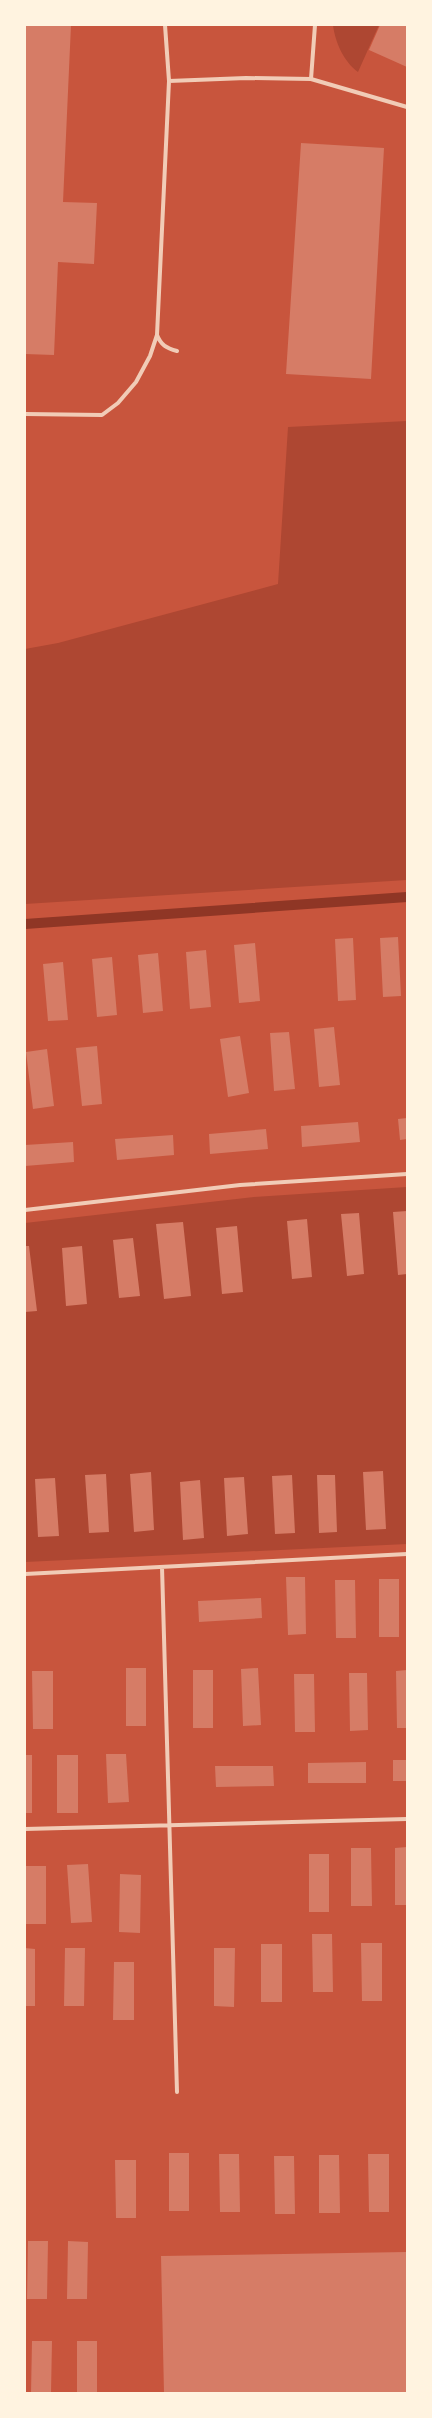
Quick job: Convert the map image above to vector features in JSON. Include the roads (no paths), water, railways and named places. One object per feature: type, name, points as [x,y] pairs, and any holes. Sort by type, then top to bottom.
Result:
[{"type":"lane","points":[[25,414],[102,415],[118,403],[136,382],[150,356],[157,334],[169,81],[165,25]]},
{"type":"lane","points":[[311,79],[315,25]]},
{"type":"lane","points":[[169,81],[246,78],[311,79],[407,107]]},
{"type":"lane","points":[[157,334],[161,343],[166,348],[177,351]]},
{"type":"lane","points":[[25,1210],[240,1185],[407,1174]]},
{"type":"lane","points":[[25,1574],[407,1554]]},
{"type":"lane","points":[[162,1567],[177,2092]]},
{"type":"lane","points":[[25,1830],[407,1819]]},
{"type":"waterway","points":[[25,924],[407,897]]}]
